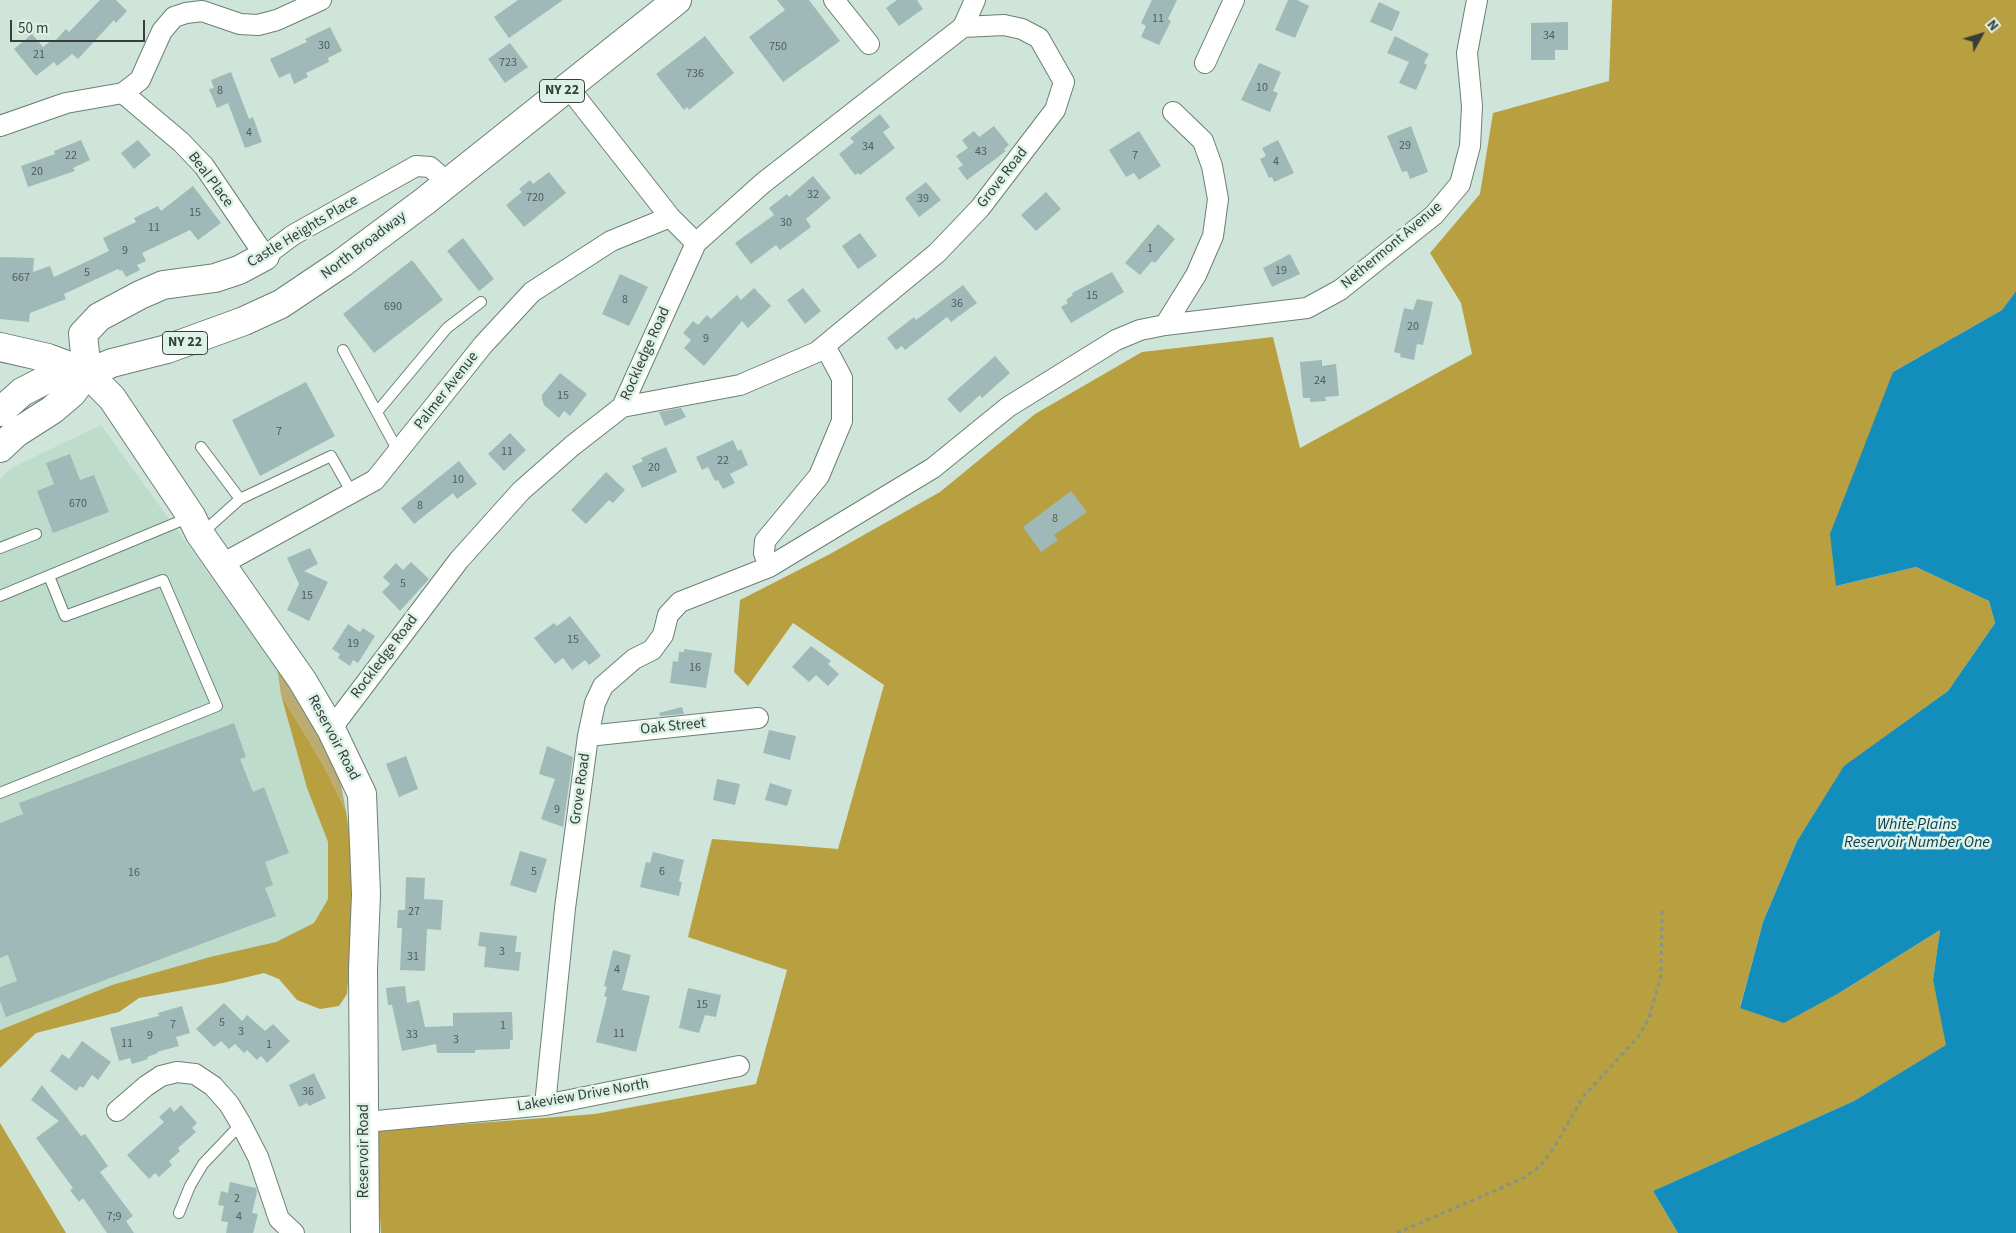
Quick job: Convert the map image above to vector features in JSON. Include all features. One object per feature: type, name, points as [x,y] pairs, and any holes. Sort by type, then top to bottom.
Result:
[{"type":"street","points":[[0,126],[66,102],[123,93],[140,80],[162,31],[174,17],[202,11],[240,24],[258,25],[277,20],[321,0]]},
{"type":"street","name":"North Broadway","points":[[87,373],[112,362],[176,346],[280,304],[342,263],[677,0]]},
{"type":"street","points":[[834,0],[869,44]]},
{"type":"street","points":[[964,27],[976,0]]},
{"type":"street","points":[[1205,63],[1234,0]]},
{"type":"street","name":"Nethermont Avenue","points":[[1165,325],[1307,308],[1340,290],[1434,215],[1460,184],[1470,146],[1472,106],[1467,53],[1477,0]]},
{"type":"street","name":"Grove Road","points":[[622,407],[740,385],[817,352],[943,247],[980,208],[1055,110],[1064,82],[1040,38],[1022,29],[1004,25],[964,27]]},
{"type":"street","name":"Rockledge Road","points":[[331,728],[460,560],[521,491],[572,446],[622,407],[691,238],[964,27]]},
{"type":"street","points":[[568,87],[670,217],[691,238]]},
{"type":"street","name":"Beal Place","points":[[123,93],[181,142],[204,166],[265,256]]},
{"type":"street","points":[[1165,325],[1196,275],[1213,236],[1218,199],[1212,166],[1203,141],[1173,112]]},
{"type":"street","name":"Castle Heights Place","points":[[87,373],[83,334],[99,317],[140,295],[163,285],[215,278],[240,270],[265,256],[293,235],[416,166],[430,167],[447,182]]},
{"type":"street","name":"Palmer Avenue","points":[[222,564],[375,480],[489,339],[532,292],[611,241],[670,217]]},
{"type":"street","name":"Grove Road","points":[[545,1106],[565,908],[588,736],[595,703],[603,686],[634,659],[652,650],[663,635],[668,615],[680,602],[769,567],[933,468],[1008,407],[1068,368],[1116,340],[1140,330],[1165,325]]},
{"type":"street","points":[[769,567],[764,553],[765,541],[819,476],[842,421],[842,378],[825,346]]},
{"type":"street","points":[[0,347],[48,358],[87,373]]},
{"type":"street","points":[[0,412],[22,392],[55,375],[87,373]]},
{"type":"street","points":[[0,448],[23,428],[52,410],[72,394],[87,373]]},
{"type":"street","name":"Reservoir Road","points":[[87,373],[112,398],[222,564],[302,680],[331,728],[362,794],[366,894],[363,969],[366,1122],[365,1233]]},
{"type":"street","name":"Oak Street","points":[[588,736],[758,718]]},
{"type":"street","name":"Lakeview Drive North","points":[[366,1122],[545,1106],[739,1066]]},
{"type":"street","points":[[117,1111],[135,1094],[161,1076],[177,1072],[194,1074],[213,1086],[229,1104],[258,1157],[279,1219],[294,1233]]},
{"type":"lane","points":[[377,412],[447,328],[480,302]]},
{"type":"lane","points":[[344,350],[399,452]]},
{"type":"lane","points":[[201,447],[240,499]]},
{"type":"lane","points":[[0,596],[49,576],[196,525],[240,499],[331,456],[352,493]]},
{"type":"lane","points":[[0,548],[36,534]]},
{"type":"lane","points":[[0,792],[217,706],[163,580],[65,616],[49,576]]},
{"type":"lane","points":[[179,1213],[190,1186],[203,1164],[241,1124]]},
{"type":"path","points":[[1397,1233],[1517,1181],[1541,1165],[1554,1149],[1583,1097],[1638,1037],[1649,1018],[1661,975],[1662,911]]},
{"type":"shaded area","points":[[1612,0],[2016,0],[2016,291],[2002,310],[1893,372],[1836,586],[1916,567],[1989,601],[1995,623],[1948,691],[1844,767],[1797,841],[1763,922],[1740,1007],[1839,993],[1940,930],[1933,980],[1947,1045],[1854,1101],[1653,1191],[1678,1233],[381,1233],[375,1131],[595,1114],[756,1084],[787,970],[688,937],[712,839],[838,849],[884,685],[793,623],[748,686],[734,672],[740,600],[830,554],[940,492],[1035,414],[1142,352],[1273,337],[1300,448],[1472,354],[1461,303],[1430,253],[1480,194],[1493,113],[1609,81]]},
{"type":"shaded area","points":[[101,425],[277,668],[281,695],[307,788],[328,842],[328,899],[314,923],[276,942],[210,957],[112,985],[0,1030],[0,479],[11,468]]},
{"type":"shaded area","points":[[277,668],[312,723],[340,779],[346,811],[324,766],[281,695]]},
{"type":"shaded area","points":[[281,695],[324,766],[346,811],[356,879],[347,994],[339,1006],[320,1009],[297,1000],[279,979],[264,973],[223,983],[139,998],[119,1012],[36,1033],[0,1068],[0,1030],[112,985],[210,957],[276,942],[314,923],[328,899],[328,842],[307,788]]},
{"type":"shaded area","points":[[0,1123],[66,1233],[0,1233]]},
{"type":"water","name":"White Plains Reservoir Number One","points":[[2016,291],[2016,1233],[1678,1233],[1653,1191],[1854,1101],[1946,1045],[1933,980],[1940,930],[1839,993],[1784,1023],[1740,1008],[1763,922],[1797,841],[1844,766],[1948,691],[1995,623],[1989,601],[1916,567],[1836,586],[1830,534],[1893,372],[2002,310]]},
{"type":"building","points":[[100,0],[116,0],[127,11],[116,23],[114,20],[78,59],[72,54],[57,66],[54,62],[36,76],[14,49],[32,34],[43,47],[52,40],[54,42],[66,29],[69,32]]},
{"type":"building","points":[[518,0],[563,0],[509,38],[494,17]]},
{"type":"building","points":[[777,0],[809,0],[840,41],[783,82],[749,37],[785,10]]},
{"type":"building","points":[[897,0],[917,0],[923,9],[899,26],[886,8]]},
{"type":"building","points":[[1152,0],[1177,0],[1168,19],[1171,21],[1159,45],[1141,37],[1146,26],[1141,23]]},
{"type":"building","points":[[1288,0],[1297,0],[1309,6],[1295,38],[1275,30]]},
{"type":"building","points":[[1379,2],[1400,12],[1392,31],[1370,22]]},
{"type":"building","points":[[1568,22],[1568,50],[1555,50],[1555,60],[1531,60],[1531,23]]},
{"type":"building","points":[[330,27],[342,51],[328,58],[329,62],[306,73],[308,77],[294,84],[290,73],[279,78],[270,59],[307,42],[305,39]]},
{"type":"building","points":[[705,36],[734,73],[689,110],[687,107],[684,110],[656,74]]},
{"type":"building","points":[[1395,36],[1429,54],[1424,63],[1427,65],[1416,90],[1399,83],[1409,62],[1387,53]]},
{"type":"building","points":[[510,43],[528,67],[505,83],[488,59]]},
{"type":"building","points":[[1259,63],[1281,72],[1273,91],[1278,93],[1270,112],[1241,100]]},
{"type":"building","points":[[231,72],[249,119],[253,117],[262,142],[245,148],[228,103],[217,108],[209,89],[214,88],[211,80]]},
{"type":"building","points":[[880,114],[890,127],[883,132],[895,148],[860,175],[858,173],[855,175],[839,154],[854,142],[850,138]]},
{"type":"building","points":[[994,126],[1009,145],[1004,149],[1006,151],[967,180],[958,168],[963,165],[956,156],[968,148],[962,140],[974,131],[979,137]]},
{"type":"building","points":[[1411,126],[1428,172],[1410,179],[1407,171],[1402,172],[1387,136]]},
{"type":"building","points":[[1139,131],[1161,166],[1139,180],[1134,173],[1126,177],[1109,150]]},
{"type":"building","points":[[81,140],[90,160],[73,168],[75,171],[28,187],[21,166],[55,154],[54,151]]},
{"type":"building","points":[[138,140],[151,155],[134,169],[121,153]]},
{"type":"building","points":[[1278,140],[1294,173],[1274,182],[1272,177],[1269,178],[1260,159],[1266,156],[1262,148]]},
{"type":"building","points":[[549,172],[566,193],[524,227],[506,205],[522,192],[519,189],[530,180],[533,184]]},
{"type":"building","points":[[813,176],[831,198],[806,219],[811,227],[780,250],[776,245],[751,264],[735,243],[774,215],[769,208],[787,194],[789,197]]},
{"type":"building","points":[[926,182],[941,200],[919,217],[905,198]]},
{"type":"building","points":[[193,186],[221,223],[198,240],[190,230],[142,253],[146,261],[137,265],[140,270],[126,277],[122,270],[118,269],[64,294],[66,299],[30,313],[29,322],[0,319],[0,257],[34,258],[33,272],[50,266],[54,277],[109,251],[103,238],[136,222],[134,218],[158,206],[161,211]]},
{"type":"building","points":[[1046,192],[1061,209],[1036,231],[1021,215]]},
{"type":"building","points":[[1158,224],[1175,239],[1155,263],[1152,261],[1140,275],[1125,263]]},
{"type":"building","points":[[860,233],[877,256],[858,269],[842,246]]},
{"type":"building","points":[[463,238],[494,279],[479,291],[447,251]]},
{"type":"building","points":[[1290,254],[1300,274],[1272,287],[1263,268]]},
{"type":"building","points":[[412,260],[443,300],[374,353],[343,314]]},
{"type":"building","points":[[1112,272],[1124,292],[1071,323],[1061,307],[1068,303],[1066,300],[1073,295],[1072,293]]},
{"type":"building","points":[[620,274],[648,287],[629,326],[602,314]]},
{"type":"building","points":[[963,285],[977,303],[951,322],[947,317],[905,350],[902,346],[896,350],[887,338],[914,317],[916,320]]},
{"type":"building","points":[[754,288],[771,306],[748,328],[742,321],[704,366],[684,348],[691,340],[683,333],[693,321],[698,325],[707,315],[711,319],[737,295],[741,300]]},
{"type":"building","points":[[803,288],[821,311],[805,324],[787,300]]},
{"type":"building","points":[[1417,299],[1433,302],[1423,345],[1417,344],[1414,360],[1400,357],[1401,354],[1394,352],[1404,308],[1413,310]]},
{"type":"building","points":[[995,356],[1010,373],[982,398],[980,395],[960,413],[947,399]]},
{"type":"building","points":[[1322,360],[1322,366],[1336,364],[1339,396],[1325,397],[1326,401],[1310,402],[1310,398],[1303,398],[1300,362]]},
{"type":"building","points":[[560,373],[587,394],[570,416],[564,411],[559,418],[544,405],[542,395]]},
{"type":"building","points":[[306,382],[335,436],[260,476],[232,420]]},
{"type":"building","points":[[681,408],[686,417],[665,426],[659,412]]},
{"type":"building","points":[[510,433],[526,450],[504,471],[488,454]]},
{"type":"building","points":[[733,440],[738,451],[741,449],[748,465],[730,474],[735,483],[723,489],[718,480],[715,481],[708,467],[702,470],[696,457]]},
{"type":"building","points":[[666,447],[677,472],[642,488],[632,466],[643,461],[641,458]]},
{"type":"building","points":[[70,454],[80,480],[94,475],[109,512],[53,533],[37,491],[54,484],[46,463]]},
{"type":"building","points":[[459,461],[477,484],[457,499],[453,493],[414,524],[401,508]]},
{"type":"building","points":[[606,472],[625,490],[613,503],[609,500],[586,524],[571,510]]},
{"type":"building","points":[[1071,491],[1087,512],[1054,535],[1058,540],[1041,552],[1023,527]]},
{"type":"building","points":[[310,548],[318,564],[304,571],[328,582],[309,621],[287,610],[299,584],[287,558]]},
{"type":"building","points":[[411,562],[429,579],[400,611],[382,592],[390,584],[383,577],[396,563],[403,570]]},
{"type":"building","points":[[570,616],[601,656],[589,665],[585,660],[572,670],[563,658],[555,664],[534,638],[554,623],[557,626]]},
{"type":"building","points":[[348,624],[360,632],[363,628],[375,636],[358,663],[353,660],[350,666],[338,658],[340,654],[332,649]]},
{"type":"building","points":[[811,646],[831,661],[828,664],[839,674],[828,686],[816,675],[809,682],[792,667]]},
{"type":"building","points":[[684,649],[712,653],[706,688],[670,683],[673,661],[678,662],[679,652],[684,652]]},
{"type":"building","points":[[682,707],[684,714],[660,716],[659,713]]},
{"type":"building","points":[[234,723],[246,757],[240,759],[253,792],[264,787],[289,853],[265,862],[273,885],[265,888],[276,916],[6,1017],[0,1001],[0,987],[17,981],[8,955],[0,958],[0,823],[23,814],[19,803]]},
{"type":"building","points":[[769,730],[796,736],[790,760],[763,753]]},
{"type":"building","points":[[547,746],[573,757],[563,827],[541,819],[555,779],[539,774]]},
{"type":"building","points":[[406,756],[418,789],[399,797],[386,764]]},
{"type":"building","points":[[717,779],[740,784],[735,805],[713,800]]},
{"type":"building","points":[[770,783],[792,790],[787,806],[765,800]]},
{"type":"building","points":[[520,851],[547,859],[536,893],[510,885]]},
{"type":"building","points":[[653,852],[684,860],[679,881],[682,882],[679,896],[640,887],[646,862],[650,863]]},
{"type":"building","points":[[406,877],[425,878],[424,899],[443,900],[441,930],[427,929],[425,971],[400,970],[402,928],[397,928],[398,910],[405,910]]},
{"type":"building","points":[[480,932],[517,936],[515,952],[521,952],[519,971],[484,967],[486,947],[478,946]]},
{"type":"building","points":[[613,950],[631,955],[622,990],[650,996],[636,1052],[596,1042],[607,997],[604,996],[607,987],[604,986]]},
{"type":"building","points":[[405,986],[407,1003],[419,1000],[425,1027],[453,1026],[453,1013],[512,1012],[513,1040],[510,1040],[510,1049],[475,1050],[475,1053],[437,1053],[436,1044],[402,1051],[392,1005],[388,1005],[386,988]]},
{"type":"building","points":[[688,988],[721,995],[716,1017],[705,1015],[699,1033],[679,1028]]},
{"type":"building","points":[[224,1003],[242,1021],[247,1015],[265,1031],[273,1024],[290,1041],[267,1063],[261,1056],[257,1060],[247,1050],[244,1053],[235,1044],[229,1049],[221,1041],[214,1047],[196,1029]]},
{"type":"building","points":[[182,1006],[190,1033],[176,1037],[179,1046],[157,1052],[147,1057],[148,1059],[132,1064],[130,1058],[119,1061],[110,1028],[159,1016],[158,1013]]},
{"type":"building","points":[[82,1041],[111,1062],[98,1080],[92,1075],[83,1088],[80,1086],[76,1091],[50,1071],[62,1054],[69,1059]]},
{"type":"building","points":[[314,1073],[326,1098],[309,1106],[307,1103],[299,1107],[289,1085]]},
{"type":"building","points":[[42,1085],[81,1136],[85,1134],[108,1166],[100,1172],[133,1216],[126,1221],[134,1233],[107,1233],[83,1198],[79,1202],[70,1190],[73,1188],[36,1138],[59,1121],[31,1100]]},
{"type":"building","points":[[181,1105],[197,1123],[192,1128],[196,1132],[178,1148],[180,1151],[169,1161],[172,1165],[159,1177],[155,1173],[149,1179],[127,1155],[164,1122],[159,1117],[170,1107],[174,1112]]},
{"type":"building","points":[[230,1182],[256,1188],[257,1192],[252,1213],[258,1214],[253,1233],[226,1233],[228,1222],[221,1221],[224,1206],[218,1205],[221,1191],[228,1193]]}]
